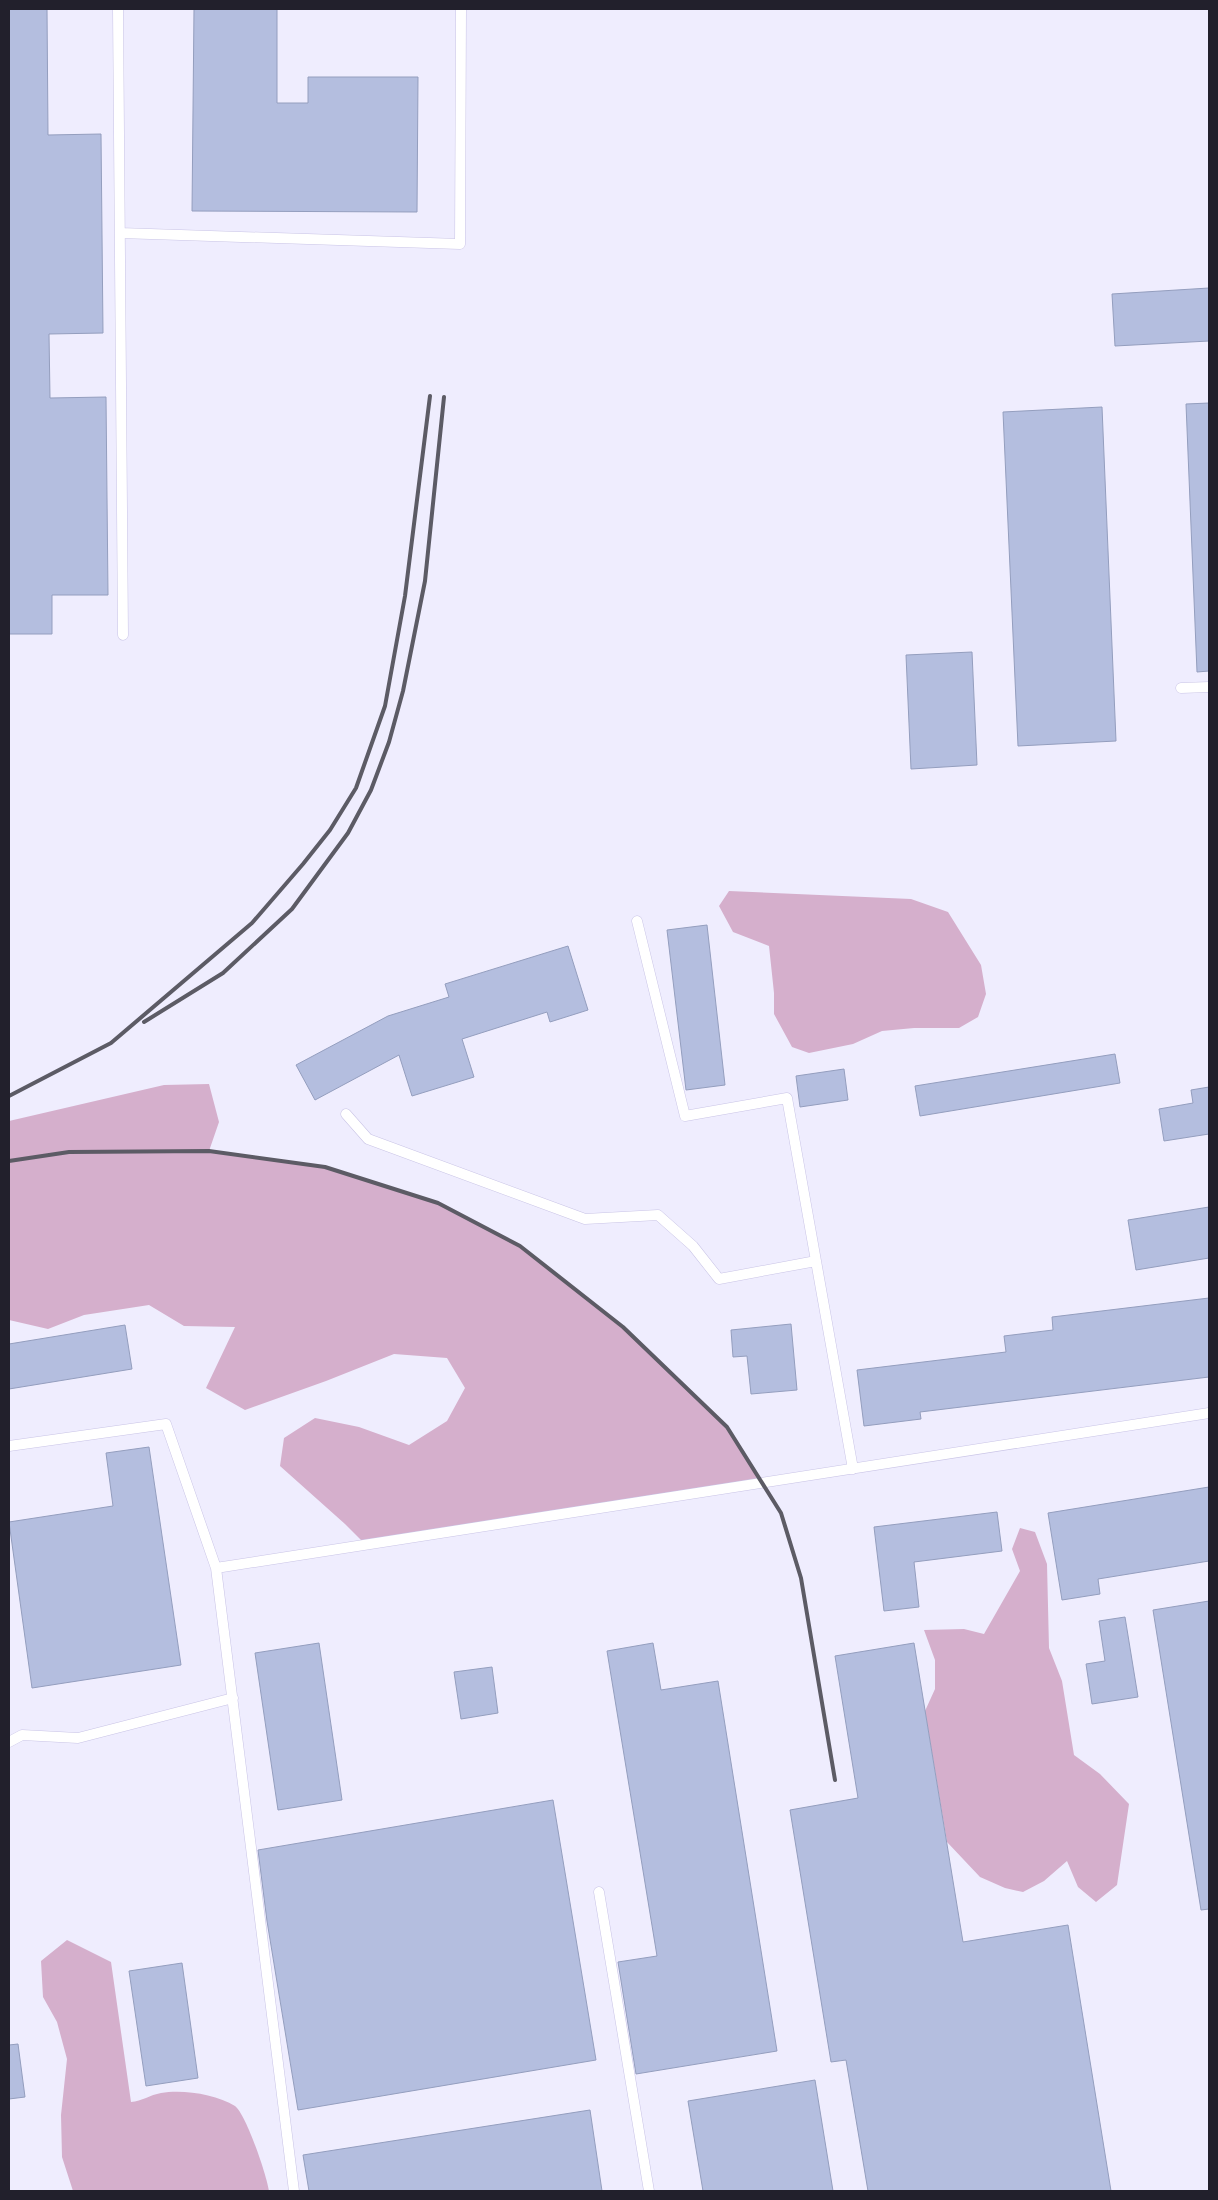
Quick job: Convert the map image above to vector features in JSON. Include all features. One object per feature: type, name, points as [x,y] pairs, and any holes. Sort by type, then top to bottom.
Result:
[{"type":"lane","points":[[118,9],[123,635]]},
{"type":"lane","points":[[120,233],[460,244],[461,9]]},
{"type":"lane","points":[[1181,688],[1209,687]]},
{"type":"lane","points":[[637,921],[685,1116],[787,1098],[853,1469]]},
{"type":"lane","points":[[346,1114],[368,1140],[585,1219],[658,1215],[693,1246],[719,1279],[816,1261]]},
{"type":"lane","points":[[216,1568],[1209,1413]]},
{"type":"lane","points":[[9,1446],[166,1424],[216,1568],[294,2191]]},
{"type":"lane","points":[[9,1742],[22,1735],[78,1738],[233,1698]]},
{"type":"lane","points":[[599,1892],[649,2191]]},
{"type":"shaded area","points":[[9,9],[1209,9],[1209,2191],[9,2191]]},
{"type":"shaded area","points":[[729,891],[911,899],[948,912],[981,965],[986,994],[978,1017],[959,1028],[914,1028],[882,1031],[853,1044],[809,1053],[792,1047],[774,1014],[774,993],[769,946],[733,932],[719,906]]},
{"type":"shaded area","points":[[209,1084],[219,1122],[209,1151],[325,1167],[438,1203],[520,1246],[623,1327],[727,1427],[762,1483],[366,1545],[280,1466],[284,1438],[315,1418],[359,1427],[409,1445],[447,1421],[465,1388],[447,1358],[394,1354],[245,1410],[206,1388],[235,1327],[184,1326],[149,1305],[84,1315],[48,1329],[9,1320],[9,1121],[164,1085]]},
{"type":"shaded area","points":[[1020,1528],[1035,1532],[1047,1564],[1049,1648],[1062,1681],[1074,1755],[1100,1774],[1129,1804],[1117,1885],[1096,1902],[1078,1887],[1067,1861],[1044,1881],[1023,1892],[1005,1888],[980,1877],[947,1842],[925,1711],[935,1689],[935,1660],[924,1630],[964,1629],[984,1634],[1020,1571],[1012,1549]]},
{"type":"shaded area","points":[[67,1940],[111,1962],[131,2102],[161,2093],[179,2092],[218,2098],[235,2106],[240,2111],[250,2132],[269,2191],[73,2191],[62,2157],[61,2115],[67,2059],[57,2022],[43,1997],[41,1961]]},
{"type":"building","points":[[9,9],[47,9],[48,135],[101,134],[103,333],[49,334],[50,398],[106,397],[108,595],[52,595],[52,634],[9,634]]},
{"type":"building","points":[[194,9],[277,9],[277,103],[308,103],[308,77],[418,77],[417,212],[192,211]]},
{"type":"building","points":[[1209,288],[1209,341],[1115,346],[1112,294]]},
{"type":"building","points":[[1209,403],[1209,671],[1197,672],[1186,404]]},
{"type":"building","points":[[1102,407],[1116,741],[1018,746],[1003,412]]},
{"type":"building","points":[[972,652],[977,765],[911,769],[906,655]]},
{"type":"building","points":[[707,925],[725,1085],[686,1090],[667,930]]},
{"type":"building","points":[[568,946],[588,1010],[550,1022],[547,1012],[462,1039],[474,1077],[412,1096],[399,1055],[315,1100],[296,1065],[388,1016],[449,997],[445,984]]},
{"type":"building","points":[[1115,1054],[1120,1083],[920,1116],[915,1086]]},
{"type":"building","points":[[844,1069],[848,1100],[800,1107],[796,1076]]},
{"type":"building","points":[[1209,1087],[1209,1134],[1164,1141],[1159,1109],[1193,1103],[1191,1090]]},
{"type":"building","points":[[1209,1207],[1209,1258],[1136,1270],[1128,1220]]},
{"type":"building","points":[[1209,1298],[1209,1377],[920,1412],[921,1419],[864,1426],[857,1370],[1006,1352],[1004,1336],[1053,1330],[1052,1317]]},
{"type":"building","points":[[791,1324],[797,1390],[751,1394],[747,1356],[733,1357],[731,1330]]},
{"type":"building","points":[[125,1325],[132,1369],[9,1389],[9,1344]]},
{"type":"building","points":[[149,1447],[181,1665],[32,1688],[9,1522],[113,1506],[106,1453]]},
{"type":"building","points":[[1209,1487],[1209,1561],[1098,1579],[1100,1594],[1062,1600],[1048,1513]]},
{"type":"building","points":[[997,1512],[1002,1551],[914,1562],[919,1607],[884,1611],[874,1527]]},
{"type":"building","points":[[1209,1601],[1209,1909],[1201,1910],[1153,1610]]},
{"type":"building","points":[[1125,1617],[1138,1697],[1092,1704],[1086,1664],[1105,1661],[1099,1621]]},
{"type":"building","points":[[319,1643],[342,1800],[278,1810],[255,1653]]},
{"type":"building","points":[[653,1643],[661,1690],[718,1681],[777,2051],[636,2074],[618,1962],[657,1956],[607,1651]]},
{"type":"building","points":[[914,1643],[963,1942],[1068,1925],[1111,2191],[868,2191],[846,2060],[831,2062],[790,1810],[858,1798],[835,1656]]},
{"type":"building","points":[[492,1667],[498,1713],[461,1719],[454,1672]]},
{"type":"building","points":[[553,1800],[596,2060],[298,2110],[267,1921],[258,1850]]},
{"type":"building","points":[[182,1963],[198,2078],[146,2086],[129,1971]]},
{"type":"building","points":[[18,2044],[25,2097],[9,2099],[9,2045]]},
{"type":"building","points":[[815,2080],[833,2191],[703,2191],[688,2101]]},
{"type":"building","points":[[590,2110],[602,2191],[309,2191],[303,2155]]},
{"type":"railway","points":[[9,1096],[111,1043],[252,923],[330,830],[356,788],[385,706],[405,596],[430,396]]},
{"type":"railway","points":[[144,1022],[223,973],[292,909],[348,833],[371,790],[389,742],[403,691],[425,581],[444,397]]},
{"type":"railway","points":[[9,1161],[69,1152],[209,1151],[325,1167],[438,1203],[520,1246],[623,1327],[727,1427],[781,1513],[801,1578],[835,1780]]}]
